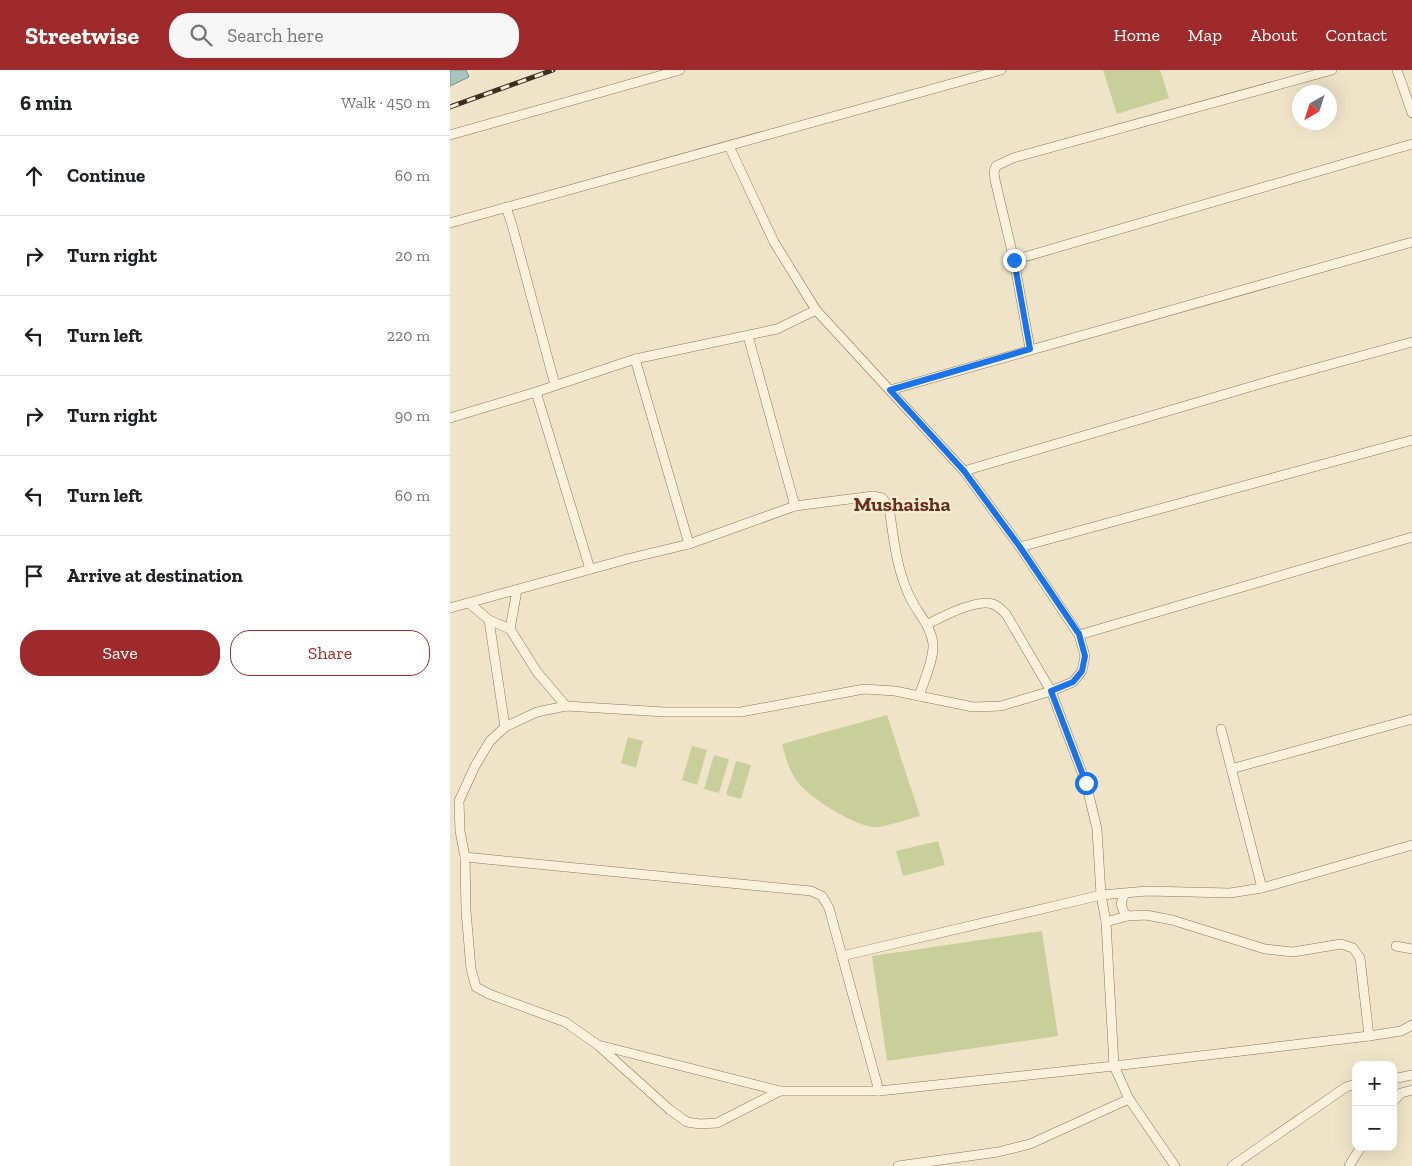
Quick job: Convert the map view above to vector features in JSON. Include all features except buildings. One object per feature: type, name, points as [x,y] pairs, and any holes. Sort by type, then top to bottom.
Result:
[{"type":"street","points":[[450,135],[680,70]]},
{"type":"street","points":[[450,223],[1001,70]]},
{"type":"street","points":[[1030,349],[1014,260],[995,180],[994,172],[996,166],[1002,162],[1332,70]]},
{"type":"street","points":[[1397,70],[1412,113]]},
{"type":"street","points":[[1014,260],[1412,144]]},
{"type":"street","points":[[729,146],[774,242],[816,310],[964,471],[1020,547],[1079,634],[1085,656],[1082,671],[1073,682],[1051,691],[1001,706],[973,707],[894,691],[864,689],[741,712],[666,712],[566,706],[537,712],[505,728],[490,741],[475,766],[459,801],[460,831],[465,857],[466,911],[471,969],[476,987],[489,994],[565,1022],[598,1046],[670,1110],[687,1122],[700,1124],[717,1123],[780,1091]]},
{"type":"street","points":[[506,207],[555,385]]},
{"type":"street","points":[[890,390],[1412,242]]},
{"type":"street","points":[[450,418],[635,359],[777,329],[816,310]]},
{"type":"street","points":[[748,336],[795,506]]},
{"type":"street","points":[[964,471],[1270,380],[1412,342]]},
{"type":"street","points":[[635,359],[689,544]]},
{"type":"street","points":[[536,392],[590,569]]},
{"type":"street","points":[[1020,547],[1412,440]]},
{"type":"street","points":[[450,608],[689,544],[795,506],[873,496],[882,498],[889,506],[901,572],[908,593],[928,624],[933,648],[919,696]]},
{"type":"street","points":[[1079,634],[1412,537]]},
{"type":"street","points":[[510,629],[516,590]]},
{"type":"street","points":[[468,603],[489,620],[510,629],[537,672],[566,706]]},
{"type":"street","points":[[928,624],[947,615],[980,604],[994,605],[1006,614],[1051,691],[1086,783],[1097,829],[1101,895],[1106,922],[1114,1066],[1129,1099],[1175,1166]]},
{"type":"street","points":[[489,620],[505,728]]},
{"type":"street","points":[[1231,769],[1412,719]]},
{"type":"street","points":[[1221,729],[1262,888]]},
{"type":"street","points":[[842,956],[1101,895],[1147,891],[1230,893],[1262,888],[1412,845]]},
{"type":"street","points":[[465,857],[811,891],[822,896],[830,908],[879,1091]]},
{"type":"street","points":[[1125,894],[1121,900],[1122,908],[1127,916]]},
{"type":"street","points":[[1106,922],[1127,916],[1146,916],[1172,920],[1266,949],[1293,952],[1341,944],[1353,948],[1360,958],[1369,1036]]},
{"type":"street","points":[[1396,946],[1412,949]]},
{"type":"street","points":[[598,1046],[780,1091],[879,1091],[1369,1036],[1401,1031],[1412,1025]]},
{"type":"street","points":[[1397,1078],[1412,1075]]},
{"type":"street","points":[[1232,1166],[1346,1087],[1352,1085]]},
{"type":"street","points":[[1397,1098],[1401,1093],[1412,1090]]},
{"type":"street","points":[[898,1166],[998,1152],[1030,1144],[1129,1099]]},
{"type":"street","points":[[1349,1165],[1358,1151]]},
{"type":"green space","points":[[1103,70],[1160,70],[1169,98],[1117,114]]},
{"type":"green space","points":[[887,715],[920,816],[880,827],[867,826],[847,818],[807,792],[791,771],[782,744]]},
{"type":"green space","points":[[628,737],[643,741],[636,768],[621,763]]},
{"type":"green space","points":[[692,746],[707,750],[697,785],[682,780]]},
{"type":"green space","points":[[714,755],[729,759],[719,793],[704,789]]},
{"type":"green space","points":[[736,761],[751,765],[741,799],[726,795]]},
{"type":"green space","points":[[938,841],[945,865],[903,876],[896,851]]},
{"type":"green space","points":[[1042,931],[1058,1036],[887,1061],[872,956]]},
{"type":"water","points":[[450,70],[466,70],[469,77],[450,86]]},
{"type":"railway","points":[[450,107],[553,70]]},
{"type":"district","name":"Mushaisha","points":[[902,504]]},
{"type":"route","points":[[1014,260],[1030,349],[890,390],[964,471],[1020,547],[1079,634],[1085,656],[1082,671],[1073,682],[1051,691],[1086,783]]}]
